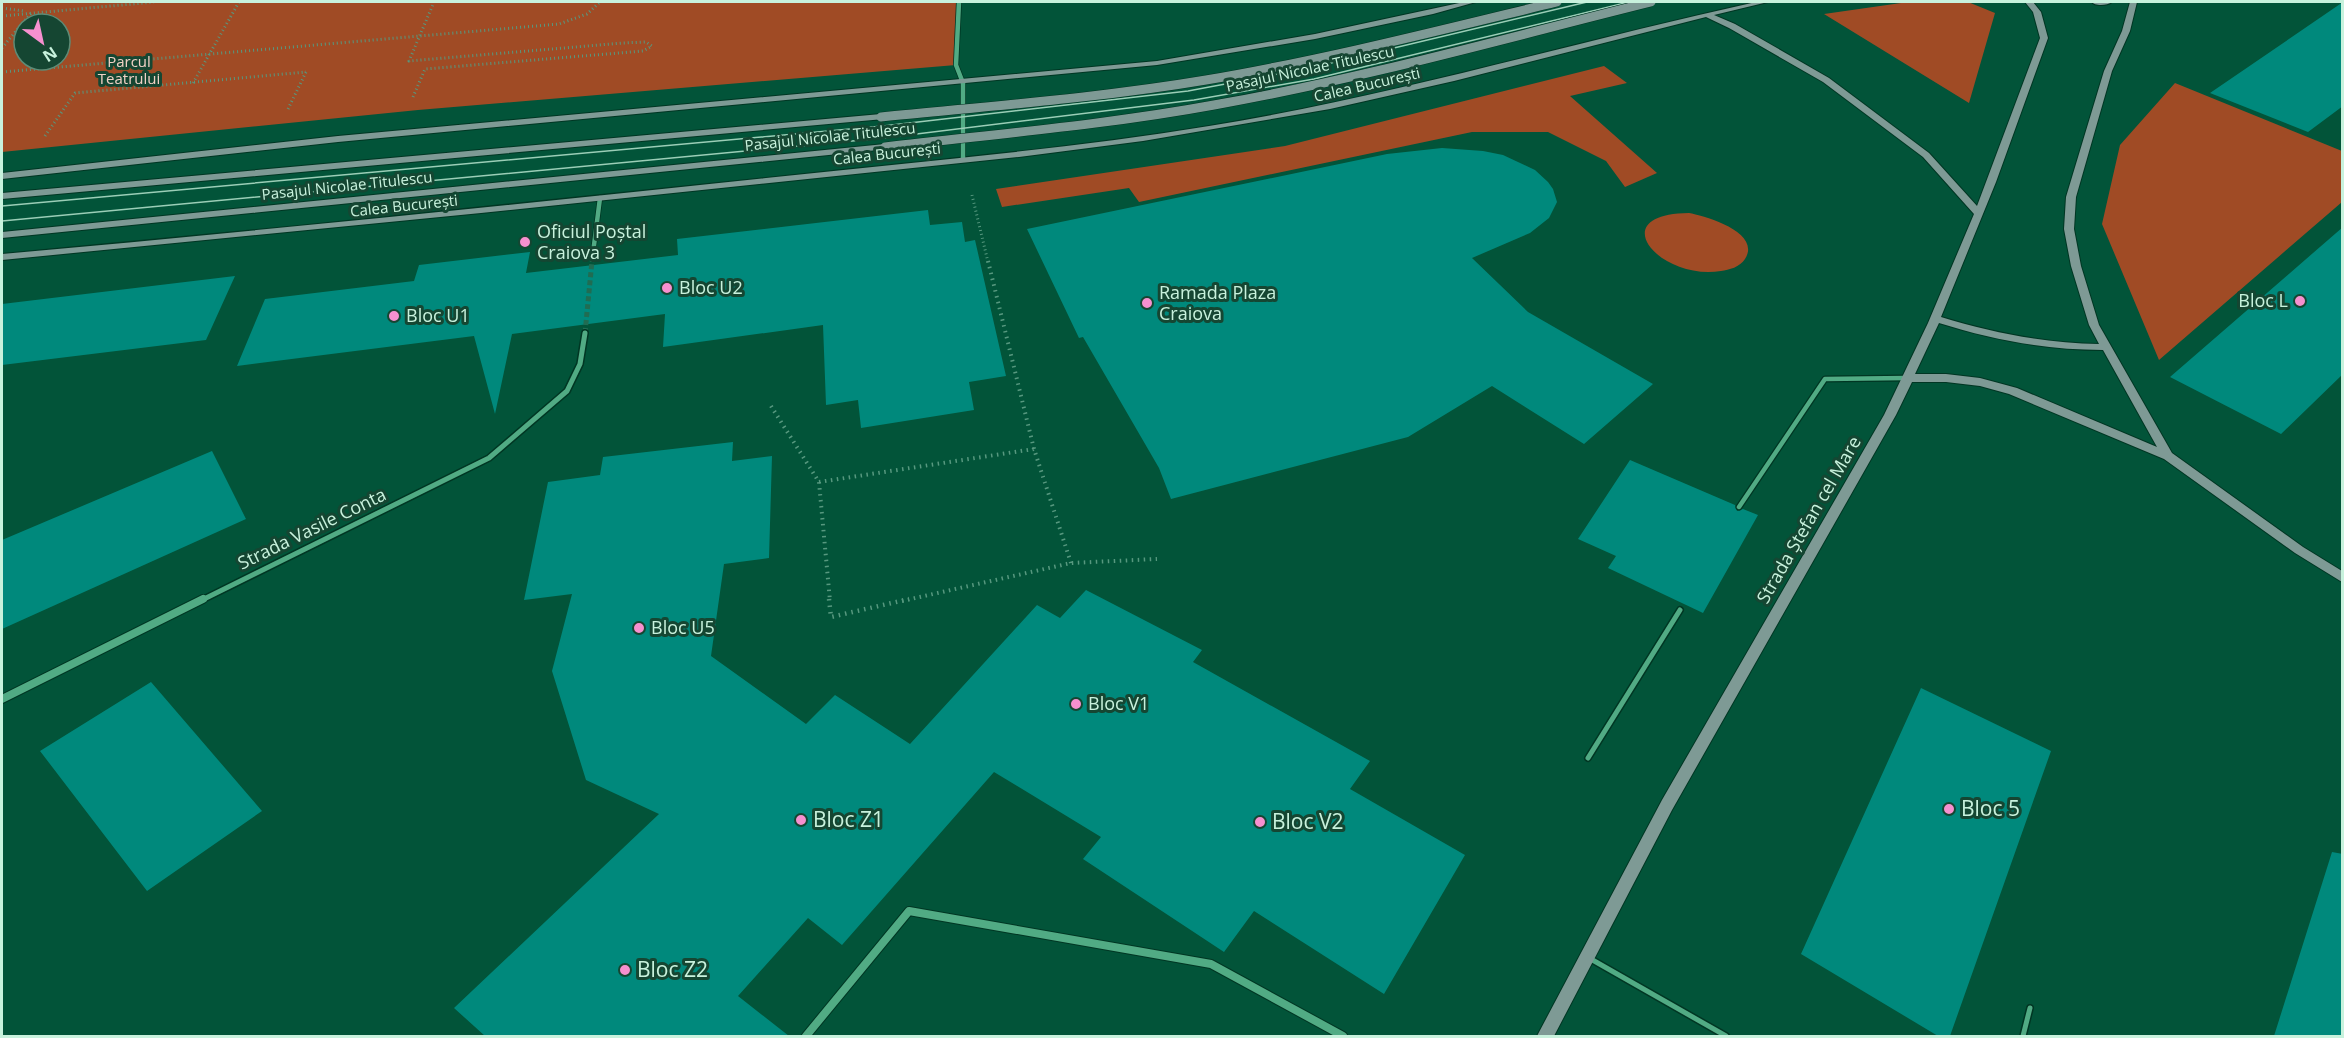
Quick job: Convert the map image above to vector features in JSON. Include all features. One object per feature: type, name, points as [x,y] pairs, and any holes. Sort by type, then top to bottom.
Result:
[{"type":"main road","points":[[2,176],[338,139],[963,83],[1234,53],[1388,22],[1472,2]]},
{"type":"main road","name":"Pasajul Nicolae Titulescu","points":[[2,196],[1062,99],[1206,80],[1332,56],[1557,2]]},
{"type":"main road","name":"Pasajul Nicolae Titulescu","points":[[2,235],[885,147],[1052,128],[1213,105],[1326,83],[1652,2]]},
{"type":"main road","name":"Calea București","points":[[2,257],[308,230],[963,159],[1217,128],[1397,93],[1705,14],[1764,2]]},
{"type":"main road","name":"Strada Ștefan cel Mare","points":[[1545,1036],[1666,805],[1890,416],[1909,378],[1979,214],[2044,38],[2037,12],[2030,2]]},
{"type":"main road","points":[[2095,2],[2108,2]]},
{"type":"main road","points":[[2134,2],[2126,31],[2108,71],[2071,196],[2069,230],[2076,266],[2094,325],[2168,456]]},
{"type":"main road","points":[[1705,14],[1742,32],[1826,80],[1926,155],[1979,214]]},
{"type":"main road","points":[[1936,319],[1973,331],[2032,344],[2106,347]]},
{"type":"main road","points":[[1909,378],[1946,378],[1980,382],[2013,391],[2168,456],[2299,550],[2343,577]]},
{"type":"street","points":[[959,2],[956,65],[963,83],[963,159]]},
{"type":"street","points":[[593,253],[600,198]]},
{"type":"street","name":"Strada Vasile Conta","points":[[2,699],[489,458],[567,391],[580,364],[585,333]]},
{"type":"street","points":[[806,1036],[909,910],[1211,964],[1343,1036]]},
{"type":"lane","points":[[1739,507],[1825,379],[1909,378]]},
{"type":"lane","points":[[1588,758],[1680,610]]},
{"type":"lane","points":[[1587,957],[1726,1036]]},
{"type":"lane","points":[[2023,1036],[2030,1008]]},
{"type":"path","points":[[2,8],[31,12],[154,2]]},
{"type":"path","points":[[193,83],[239,2]]},
{"type":"path","points":[[409,106],[425,69],[643,51],[652,46],[646,42],[623,43],[409,62],[434,2]]},
{"type":"path","points":[[2,72],[559,24],[581,19],[595,10],[600,2]]},
{"type":"path","points":[[2,48],[12,36]]},
{"type":"path","points":[[42,140],[75,93],[306,72],[285,117]]},
{"type":"path","points":[[963,159],[1034,449],[1071,563]]},
{"type":"path","points":[[771,406],[819,482],[831,617],[1071,563],[1157,558]]},
{"type":"path","points":[[819,482],[1034,449]]},
{"type":"green space","name":"Parcul Teatrului","points":[[2,2],[957,2],[956,65],[418,110],[2,152]]},
{"type":"green space","points":[[1908,2],[1968,2],[1995,13],[1969,103],[1824,14]]},
{"type":"green space","points":[[1604,66],[1627,83],[1570,96],[1657,173],[1625,187],[1606,161],[1548,132],[1472,132],[1139,202],[1129,188],[1002,207],[996,189],[1285,146]]},
{"type":"green space","points":[[2175,83],[2342,151],[2342,202],[2159,360],[2102,224],[2120,145]]},
{"type":"green space","points":[[1689,213],[1718,222],[1739,233],[1746,241],[1748,249],[1743,262],[1727,270],[1699,271],[1678,266],[1661,257],[1649,246],[1645,234],[1649,224],[1663,216]]},
{"type":"building","points":[[2343,2],[2343,106],[2308,132],[2210,93]]},
{"type":"building","points":[[1442,148],[1503,155],[1535,170],[1548,182],[1557,202],[1549,218],[1530,233],[1472,258],[1528,312],[1653,384],[1584,444],[1492,386],[1408,437],[1171,499],[1159,468],[1083,337],[1079,338],[1027,229],[1387,154]]},
{"type":"building","points":[[928,210],[930,225],[962,222],[965,242],[975,240],[1006,376],[969,382],[974,410],[861,428],[858,400],[826,405],[823,325],[663,347],[665,314],[512,334],[495,414],[474,336],[237,366],[265,299],[414,281],[419,265],[530,252],[526,273],[678,255],[677,239]]},
{"type":"building","name":"Bloc L","points":[[2343,227],[2343,374],[2281,434],[2170,377]]},
{"type":"building","points":[[235,276],[206,340],[2,365],[2,304]]},
{"type":"building","points":[[733,442],[732,461],[772,456],[769,558],[724,564],[711,656],[806,724],[835,695],[910,744],[1037,605],[1060,618],[1086,590],[1202,650],[1193,662],[1370,761],[1350,789],[1465,855],[1384,994],[1254,911],[1224,952],[1083,859],[1101,837],[994,772],[842,945],[808,918],[738,996],[789,1036],[485,1036],[454,1008],[659,814],[586,780],[552,671],[572,594],[524,600],[548,482],[600,475],[603,457]]},
{"type":"building","points":[[212,451],[246,519],[2,629],[2,540]]},
{"type":"building","points":[[1630,460],[1735,505],[1737,511],[1743,509],[1758,515],[1703,613],[1608,568],[1616,556],[1578,539]]},
{"type":"building","points":[[151,682],[262,811],[147,891],[40,751]]},
{"type":"building","name":"Bloc 5","points":[[1921,688],[2051,751],[1950,1036],[1938,1036],[1801,954]]},
{"type":"building","points":[[2332,852],[2343,854],[2343,1036],[2274,1036]]},
{"type":"tunnel","points":[[592,262],[593,253]]},
{"type":"tunnel","points":[[585,333],[592,261]]},
{"type":"tram line","points":[[2,206],[883,126],[1188,91],[1310,68],[1587,2]]},
{"type":"tram line","points":[[2,221],[884,138],[1194,100],[1314,79],[1629,2]]},
{"type":"place","name":"Oficiul Poștal Craiova 3","points":[[525,242]]},
{"type":"place","name":"Bloc U2","points":[[667,288]]},
{"type":"place","name":"Bloc L","points":[[2300,301]]},
{"type":"place","name":"Ramada Plaza Craiova","points":[[1147,303]]},
{"type":"place","name":"Bloc U1","points":[[394,316]]},
{"type":"place","name":"Bloc U5","points":[[639,628]]},
{"type":"place","name":"Bloc V1","points":[[1076,704]]},
{"type":"place","name":"Bloc 5","points":[[1949,809]]},
{"type":"place","name":"Bloc Z1","points":[[801,820]]},
{"type":"place","name":"Bloc V2","points":[[1260,822]]},
{"type":"place","name":"Bloc Z2","points":[[625,970]]}]
